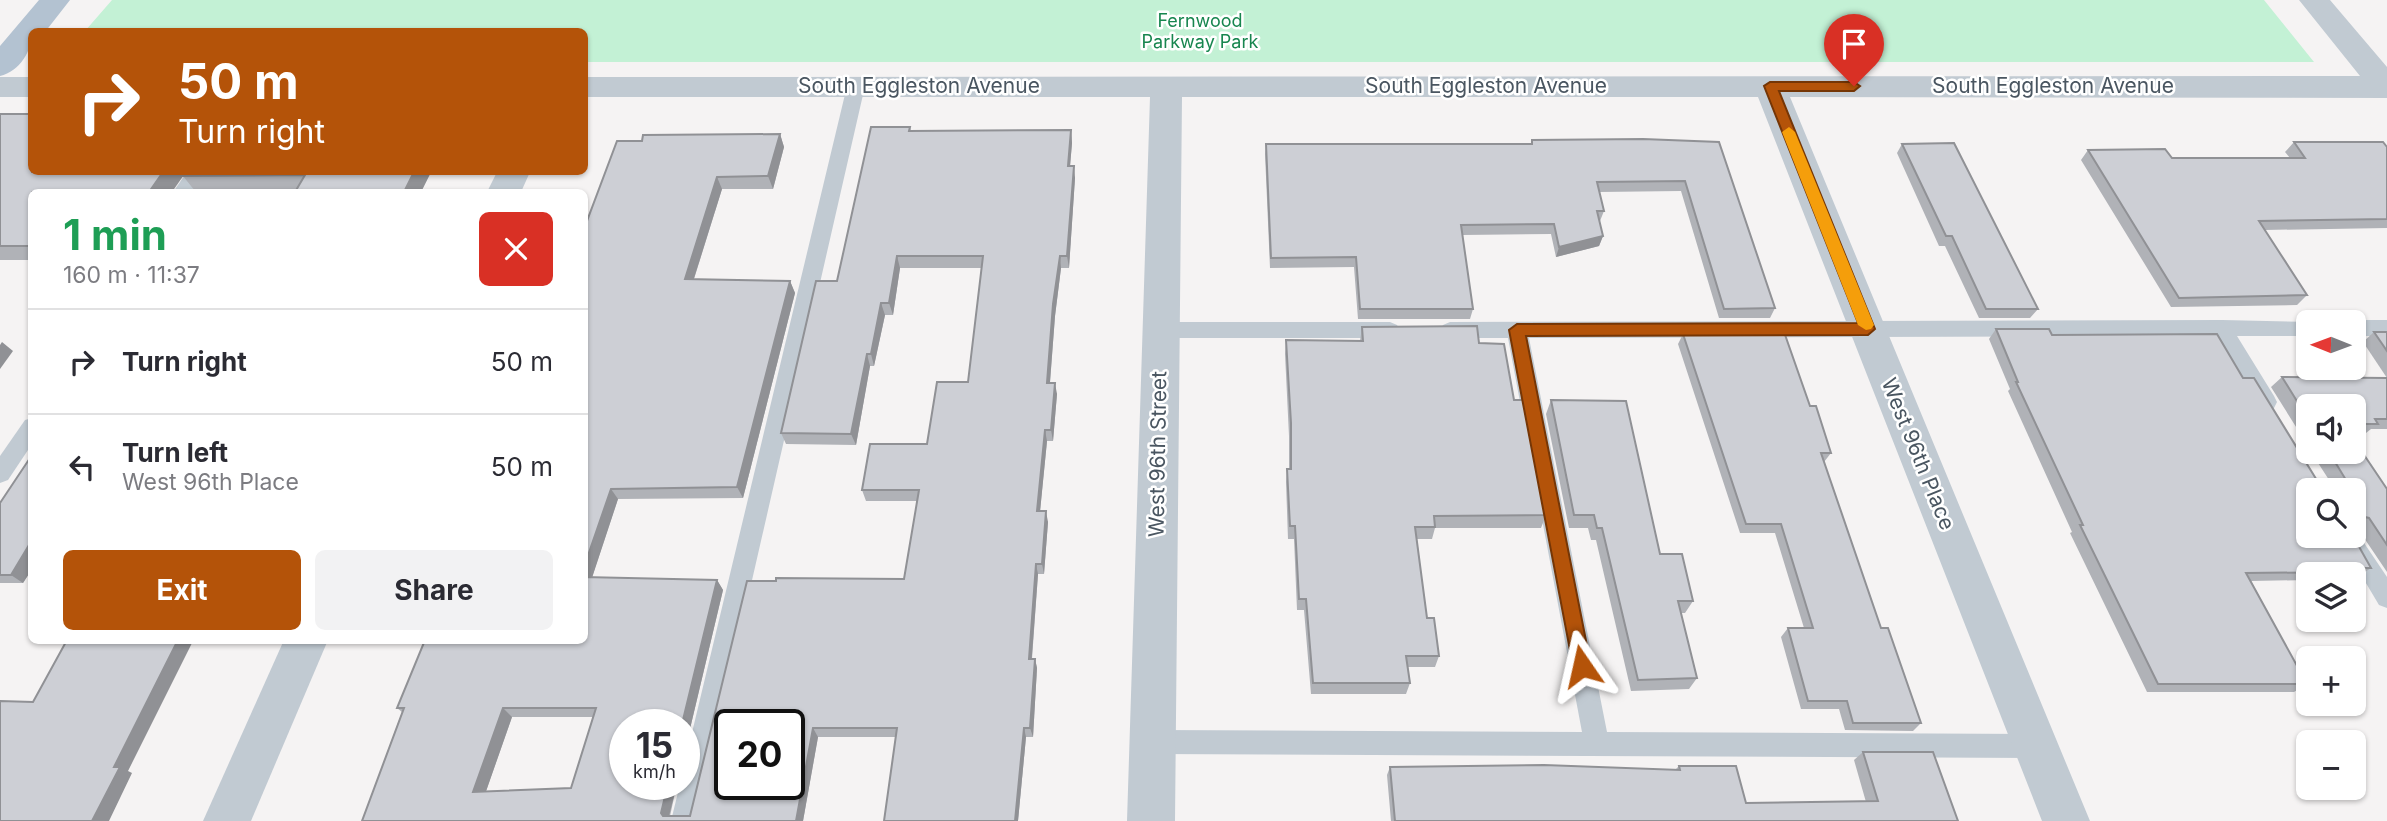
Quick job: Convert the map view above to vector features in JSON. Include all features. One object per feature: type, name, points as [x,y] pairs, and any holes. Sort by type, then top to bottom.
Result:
[{"type":"main road","points":[[32,28],[55,0]]},
{"type":"main road","points":[[0,66],[28,32]]},
{"type":"street","points":[[2314,0],[2386,87]]},
{"type":"street","name":"West 96th Street","points":[[1151,821],[1166,86]]},
{"type":"street","name":"West 96th Place","points":[[1770,86],[2066,821]]},
{"type":"street","points":[[0,87],[28,87]]},
{"type":"street","name":"South Eggleston Avenue","points":[[588,87],[2386,87]]},
{"type":"street","points":[[227,821],[304,644]]},
{"type":"lane","points":[[684,821],[856,86]]},
{"type":"lane","points":[[2222,328],[2279,421]]},
{"type":"lane","points":[[1436,330],[2296,328]]},
{"type":"lane","points":[[2366,328],[2387,328]]},
{"type":"lane","points":[[1161,330],[1409,330]]},
{"type":"lane","points":[[1517,330],[1597,744]]},
{"type":"lane","points":[[0,474],[28,432]]},
{"type":"lane","points":[[2356,548],[2387,598]]},
{"type":"lane","points":[[1153,741],[2036,746]]},
{"type":"green space","name":"Fernwood Parkway Park","points":[[112,0],[2264,0],[2314,62],[588,62],[588,28],[88,28]]},
{"type":"building","points":[[0,114],[28,114],[28,175],[161,175],[151,189],[28,189],[28,246],[0,246]]},
{"type":"building","points":[[871,127],[910,127],[909,131],[1071,130],[1068,166],[1074,166],[1067,256],[1060,256],[1053,304],[1047,383],[1055,383],[1051,430],[1045,430],[1037,511],[1046,511],[1042,564],[1036,564],[1029,659],[1035,659],[1030,728],[1024,728],[1015,821],[884,821],[897,728],[813,728],[805,772],[805,709],[716,709],[747,581],[776,581],[776,578],[904,579],[919,490],[862,490],[870,444],[927,444],[937,382],[968,382],[983,256],[897,256],[889,303],[881,303],[871,354],[867,354],[851,434],[781,433],[816,281],[837,281]]},
{"type":"building","points":[[780,134],[768,176],[717,177],[685,279],[790,281],[737,487],[611,489],[588,555],[588,218],[617,141],[642,141],[643,135]]},
{"type":"building","points":[[1643,139],[1719,142],[1775,308],[1724,309],[1685,181],[1597,182],[1604,211],[1597,211],[1603,236],[1559,247],[1554,224],[1461,225],[1473,309],[1360,309],[1356,257],[1271,258],[1266,144],[1532,144],[1532,140]]},
{"type":"building","points":[[2294,142],[2383,142],[2387,147],[2387,219],[2259,221],[2307,295],[2179,298],[2088,150],[2165,149],[2172,158],[2305,158]]},
{"type":"building","points":[[1954,143],[2038,309],[1986,309],[1952,236],[1946,236],[1902,144]]},
{"type":"building","points":[[184,175],[305,175],[183,176]]},
{"type":"building","points":[[305,175],[412,175],[406,189],[297,189]]},
{"type":"building","points":[[1477,326],[1479,343],[1504,344],[1514,400],[1524,400],[1546,515],[1434,516],[1435,527],[1415,527],[1427,618],[1434,618],[1439,656],[1406,656],[1410,683],[1313,683],[1306,599],[1299,599],[1295,526],[1290,526],[1287,469],[1291,469],[1291,423],[1286,340],[1363,341],[1362,327]]},
{"type":"building","points":[[1731,329],[1783,329],[1810,406],[1816,406],[1831,453],[1821,453],[1881,628],[1888,628],[1921,723],[1853,723],[1847,701],[1808,701],[1788,628],[1813,628],[1781,524],[1746,524],[1683,334],[1732,334]]},
{"type":"building","points":[[1996,329],[2049,329],[2052,335],[2217,334],[2243,378],[2254,378],[2296,446],[2296,464],[2307,464],[2316,478],[2296,478],[2296,548],[2360,548],[2371,568],[2366,568],[2366,562],[2296,562],[2296,573],[2246,573],[2296,664],[2296,684],[2158,684],[2080,525],[2083,525]]},
{"type":"building","points":[[2374,332],[2387,332],[2387,351]]},
{"type":"building","points":[[2282,377],[2296,377],[2296,380],[2387,378],[2387,419],[2375,419],[2378,424],[2366,424],[2366,394],[2296,394],[2296,400]]},
{"type":"building","points":[[1551,400],[1626,401],[1660,554],[1682,554],[1693,601],[1678,601],[1697,678],[1638,680],[1602,528],[1597,528],[1594,515],[1574,515]]},
{"type":"building","points":[[2366,458],[2387,489],[2387,545],[2366,517],[2366,478],[2345,478],[2336,464],[2366,464]]},
{"type":"building","points":[[28,461],[28,547],[11,575],[0,575],[0,503]]},
{"type":"building","points":[[588,577],[717,580],[686,709],[609,709],[609,800],[664,800],[661,813],[663,816],[690,816],[694,800],[700,800],[700,775],[714,717],[714,800],[800,800],[796,821],[362,821],[404,708],[397,708],[423,644],[588,644]],"holes":[[[503,708],[596,708],[571,788],[473,792]]]},
{"type":"building","points":[[65,644],[176,644],[114,767],[120,767],[92,821],[0,821],[0,701],[33,702]]},
{"type":"building","points":[[1863,752],[1933,752],[1958,821],[1395,821],[1390,767],[1544,765],[1680,770],[1679,766],[1736,766],[1746,803],[1878,801]]},
{"type":"slow traffic","points":[[1789,132],[1866,325]]},
{"type":"route","points":[[1582,666],[1517,330],[1868,329],[1770,86],[1854,86]]}]
